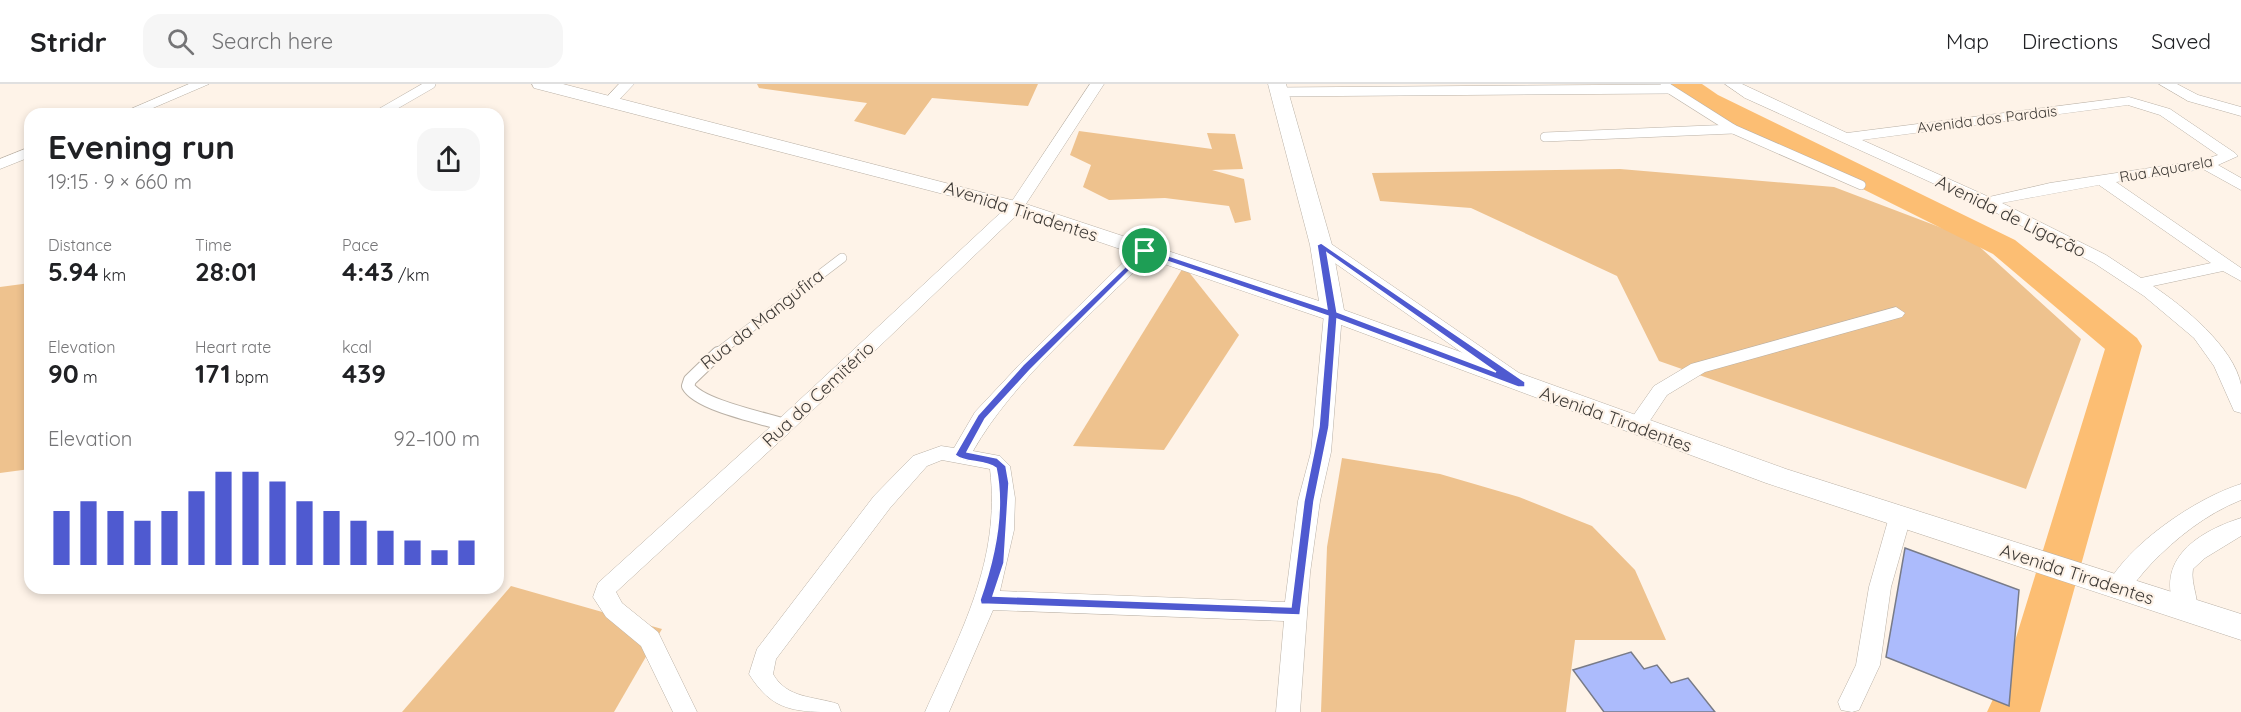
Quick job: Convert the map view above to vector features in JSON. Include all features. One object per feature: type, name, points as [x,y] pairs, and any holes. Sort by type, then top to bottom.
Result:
[{"type":"street","points":[[141,108],[202,84]]},
{"type":"street","name":"Avenida Tiradentes","points":[[541,84],[935,184],[1016,207],[1332,314],[1636,426],[1900,517],[2241,627]]},
{"type":"street","points":[[610,101],[627,84]]},
{"type":"street","name":"Rua do Cemitério","points":[[685,712],[650,639],[606,602],[605,591],[618,576],[785,426],[1016,207],[1071,127],[1097,84]]},
{"type":"street","points":[[2166,84],[2193,98],[2241,112]]},
{"type":"street","name":"Avenida de Ligação","points":[[1736,85],[1844,138],[1987,202],[2100,259],[2138,284],[2201,334],[2223,365],[2241,406]]},
{"type":"street","points":[[1277,88],[1321,245],[1332,314],[1324,427],[1309,501],[1296,612],[1288,712]]},
{"type":"street","name":"Avenida dos Pardais","points":[[1844,138],[2129,101]]},
{"type":"street","name":"Rua Aquarela","points":[[1987,202],[2049,188],[2205,164],[2230,156],[2165,112],[2129,101]]},
{"type":"street","points":[[0,164],[24,154]]},
{"type":"street","points":[[2205,164],[2241,185]]},
{"type":"street","points":[[2102,180],[2234,270]]},
{"type":"street","points":[[1321,245],[1521,384]]},
{"type":"street","points":[[960,455],[982,417],[1027,368],[1145,251]]},
{"type":"street","points":[[2138,284],[2234,270]]},
{"type":"street","points":[[1636,426],[1653,395],[1673,380],[1698,369],[1896,313]]},
{"type":"street","points":[[829,712],[783,702],[771,693],[761,674],[765,656],[882,502],[920,461],[941,453],[993,461],[1000,466],[1004,483],[999,563],[937,712]]},
{"type":"street","points":[[2105,583],[2186,523],[2219,501],[2241,492]]},
{"type":"street","points":[[1850,702],[1860,690],[1869,664],[1878,596],[1900,517]]},
{"type":"street","points":[[2186,523],[2213,542]]},
{"type":"street","points":[[2187,610],[2181,574],[2183,565],[2213,542],[2241,526]]},
{"type":"street","points":[[985,600],[1296,612]]},
{"type":"lane","points":[[389,108],[431,84]]},
{"type":"lane","points":[[1277,88],[1666,86],[1733,129],[1861,185]]},
{"type":"lane","points":[[1545,137],[1733,129]]},
{"type":"lane","name":"Rua da Mangufira","points":[[785,426],[704,400],[692,393],[688,386],[690,380],[705,363],[842,258]]},
{"type":"shaded area","points":[[757,84],[1038,84],[1028,106],[932,98],[905,135],[854,121],[867,103],[759,88]]},
{"type":"shaded area","points":[[1079,131],[1212,149],[1207,133],[1235,134],[1243,169],[1212,170],[1244,179],[1251,220],[1235,223],[1229,206],[1165,198],[1109,200],[1083,187],[1091,165],[1070,155]]},
{"type":"shaded area","points":[[1620,169],[1834,187],[1971,239],[2081,339],[2026,489],[1659,361],[1617,276],[1471,208],[1380,201],[1372,173]]},
{"type":"shaded area","points":[[1184,266],[1239,335],[1164,450],[1073,446]]},
{"type":"shaded area","points":[[24,284],[24,470],[0,473],[0,287]]},
{"type":"shaded area","points":[[1342,458],[1440,474],[1519,497],[1592,526],[1635,570],[1666,640],[1575,640],[1566,712],[1321,712],[1327,547]]},
{"type":"shaded area","points":[[511,586],[662,629],[614,712],[402,712]]},
{"type":"building","points":[[1905,548],[2019,590],[2009,706],[1886,657]]},
{"type":"building","points":[[1631,652],[1644,669],[1657,665],[1671,683],[1688,678],[1715,712],[1604,712],[1573,670]]},
{"type":"waterway","points":[[1684,84],[1708,101],[2004,247],[2124,346],[2018,709],[2011,712]]},
{"type":"route","points":[[1145,251],[1027,368],[982,417],[960,455],[993,461],[1000,466],[1004,483],[999,563],[985,600],[1296,612],[1309,501],[1321,452],[1332,314],[1521,384],[1321,245],[1332,314],[1145,251]]}]
